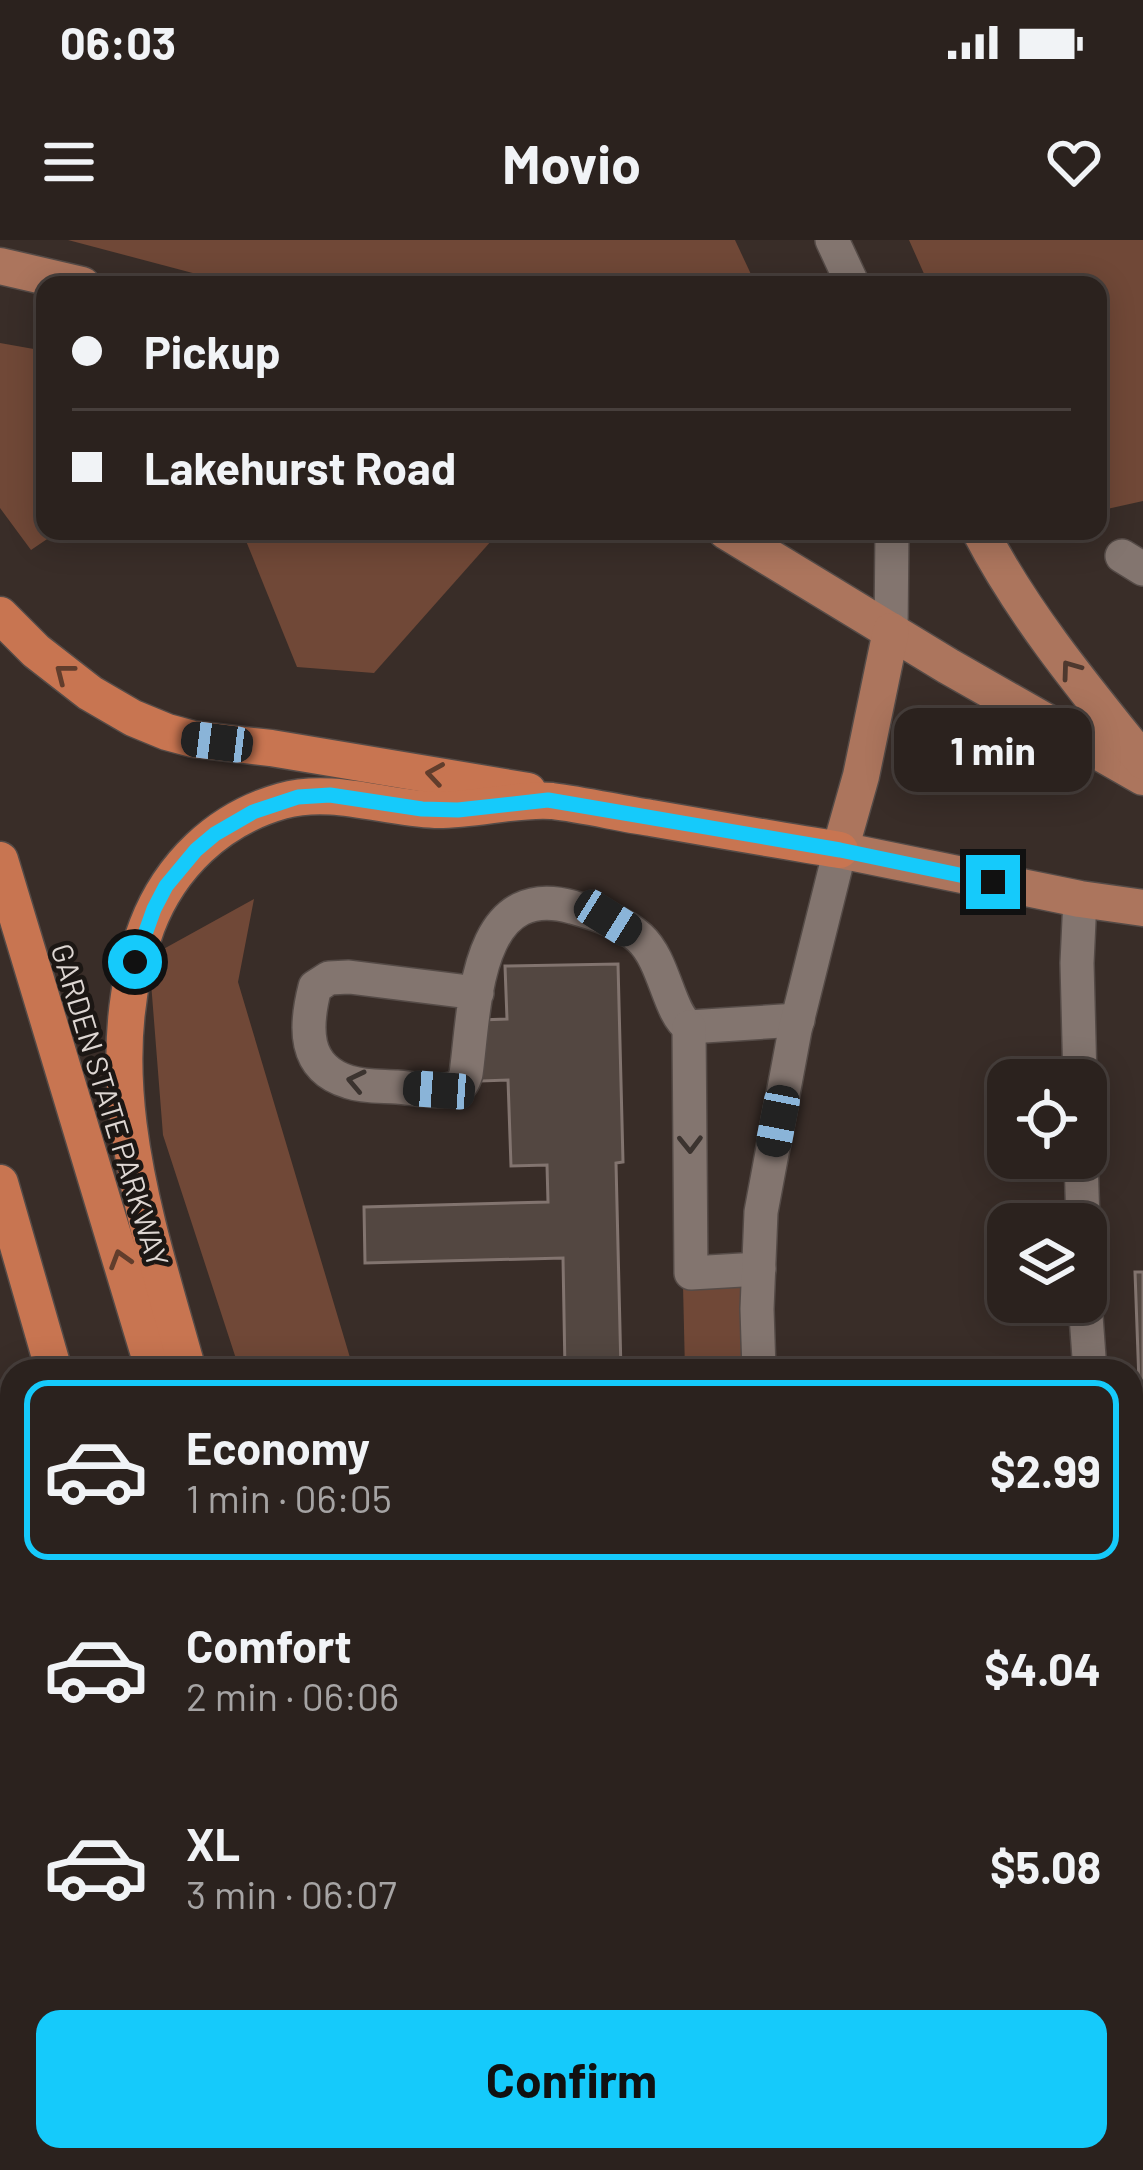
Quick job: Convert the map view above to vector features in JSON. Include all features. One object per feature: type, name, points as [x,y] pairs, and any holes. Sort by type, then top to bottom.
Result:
[{"type":"highway","points":[[0,615],[36,651],[90,693],[166,732],[523,788],[548,800],[840,850]]},
{"type":"highway","points":[[185,1359],[142,1205],[126,1092],[127,992],[144,934],[166,886],[215,834],[279,802],[330,795],[458,810],[548,800]]},
{"type":"highway","name":"GARDEN STATE PARKWAY","points":[[0,860],[150,1359]]},
{"type":"highway","points":[[0,1183],[51,1359]]},
{"type":"main road","points":[[0,266],[43,276]]},
{"type":"main road","points":[[741,540],[1143,777]]},
{"type":"main road","points":[[985,540],[1003,576],[1143,761]]},
{"type":"main road","points":[[891,631],[861,776],[840,850],[1143,908]]},
{"type":"street","points":[[832,240],[849,276]]},
{"type":"street","points":[[891,631],[892,540]]},
{"type":"street","points":[[758,1359],[761,1212],[798,1021],[840,850]]},
{"type":"street","points":[[1079,1059],[1080,899]]},
{"type":"street","points":[[477,993],[349,976],[329,978],[316,988],[308,1014],[308,1040],[316,1059],[332,1076],[354,1084],[439,1090],[464,1082],[481,968],[495,930],[524,905],[560,904],[608,918],[642,939],[688,1027],[798,1021]]},
{"type":"street","points":[[688,1027],[691,1273],[759,1269]]},
{"type":"street","points":[[1087,1323],[1089,1359]]},
{"type":"shaded area","points":[[68,240],[735,240],[752,276],[204,276]]},
{"type":"shaded area","points":[[909,240],[1143,240],[1143,501],[1107,509],[1107,276],[925,276]]},
{"type":"shaded area","points":[[0,343],[36,349],[36,540],[46,540],[31,550],[0,508]]},
{"type":"shaded area","points":[[246,540],[492,540],[374,673],[297,667]]},
{"type":"shaded area","points":[[254,899],[238,982],[350,1359],[236,1359],[163,1135],[149,957]]},
{"type":"shaded area","points":[[753,1283],[751,1359],[685,1359],[683,1285]]},
{"type":"building","points":[[618,964],[623,1162],[616,1163],[621,1359],[565,1359],[563,1258],[365,1263],[364,1207],[548,1202],[547,1165],[511,1166],[508,1080],[481,1081],[480,1020],[507,1019],[505,966]]},
{"type":"building","points":[[1135,1272],[1143,1272],[1143,1359],[1138,1359]]},
{"type":"route","points":[[135,962],[166,886],[196,850],[235,821],[298,797],[330,795],[458,810],[548,800],[840,850],[993,882]]}]
